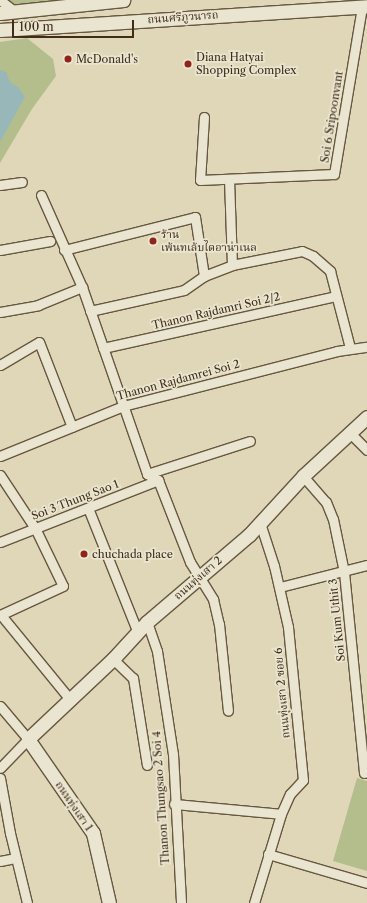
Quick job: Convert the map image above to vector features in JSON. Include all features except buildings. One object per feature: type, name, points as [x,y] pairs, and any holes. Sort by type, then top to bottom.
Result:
[{"type":"street","points":[[0,0],[13,10]]},
{"type":"street","points":[[0,13],[55,3],[123,0]]},
{"type":"street","name":"ถนนศรีภูวนารถ","points":[[0,30],[345,4],[363,4]]},
{"type":"street","name":"Soi 6 Sripoonvant","points":[[229,179],[334,174],[363,4]]},
{"type":"street","points":[[204,117],[200,180],[229,179],[232,265]]},
{"type":"street","points":[[0,185],[22,182]]},
{"type":"street","points":[[41,195],[64,250],[82,287],[147,474],[158,480],[190,562],[213,598],[219,624],[228,711]]},
{"type":"street","points":[[64,250],[195,217],[204,276]]},
{"type":"street","points":[[0,250],[50,241]]},
{"type":"street","points":[[90,311],[184,290],[204,276],[232,265],[295,250],[302,251],[313,256],[330,271],[335,296],[350,348]]},
{"type":"street","points":[[0,312],[38,305],[82,287]]},
{"type":"street","name":"Thanon Rajdamri Soi 2/2","points":[[103,348],[335,296]]},
{"type":"street","points":[[0,365],[39,342],[72,427]]},
{"type":"street","name":"Thanon Rajdamrei Soi 2","points":[[0,456],[123,406],[350,348],[367,347]]},
{"type":"street","name":"ถนนทุ่งเสา 2","points":[[28,739],[68,698],[113,659],[147,622],[260,523],[304,476],[367,417]]},
{"type":"street","points":[[350,433],[367,450]]},
{"type":"street","points":[[147,474],[250,442]]},
{"type":"street","points":[[0,475],[35,528],[63,586],[1,615],[68,698]]},
{"type":"street","name":"Soi Kum Uthit 3","points":[[304,476],[326,502],[333,519],[344,572],[364,773]]},
{"type":"street","name":"Soi 3 Thung Sao 1","points":[[0,542],[158,480]]},
{"type":"street","points":[[88,508],[138,632]]},
{"type":"street","name":"ถนนทุ่งเสา 2 ซอย 6","points":[[254,903],[281,814],[290,794],[303,780],[288,627],[280,587],[260,523]]},
{"type":"street","points":[[280,587],[367,565]]},
{"type":"street","name":"Thanon Thungsao 2 Soi 4","points":[[147,622],[157,651],[173,754],[174,804],[181,903]]},
{"type":"street","points":[[113,659],[133,678],[147,765]]},
{"type":"street","points":[[0,706],[28,739],[0,768]]},
{"type":"street","name":"ถนนทุ่งเสา 1","points":[[28,739],[93,833],[109,903]]},
{"type":"street","points":[[0,778],[16,858],[27,903]]},
{"type":"street","points":[[174,804],[281,814]]},
{"type":"street","points":[[268,854],[367,882]]},
{"type":"street","points":[[0,861],[16,858]]},
{"type":"green space","points":[[4,0],[52,0],[53,4],[13,10]]},
{"type":"green space","points":[[27,38],[53,59],[56,76],[32,109],[0,163],[0,42]]},
{"type":"green space","points":[[357,778],[367,781],[367,871],[333,861]]},
{"type":"water","points":[[0,70],[6,72],[10,82],[19,88],[25,97],[0,142]]},
{"type":"place","name":"McDonald's","points":[[68,59]]},
{"type":"place","name":"Diana Hatyai Shopping Complex","points":[[188,64]]},
{"type":"place","name":"ร้าน เพ้นทเล้บไดอาน่าเนล","points":[[153,241]]},
{"type":"place","name":"chuchada place","points":[[84,554]]}]
